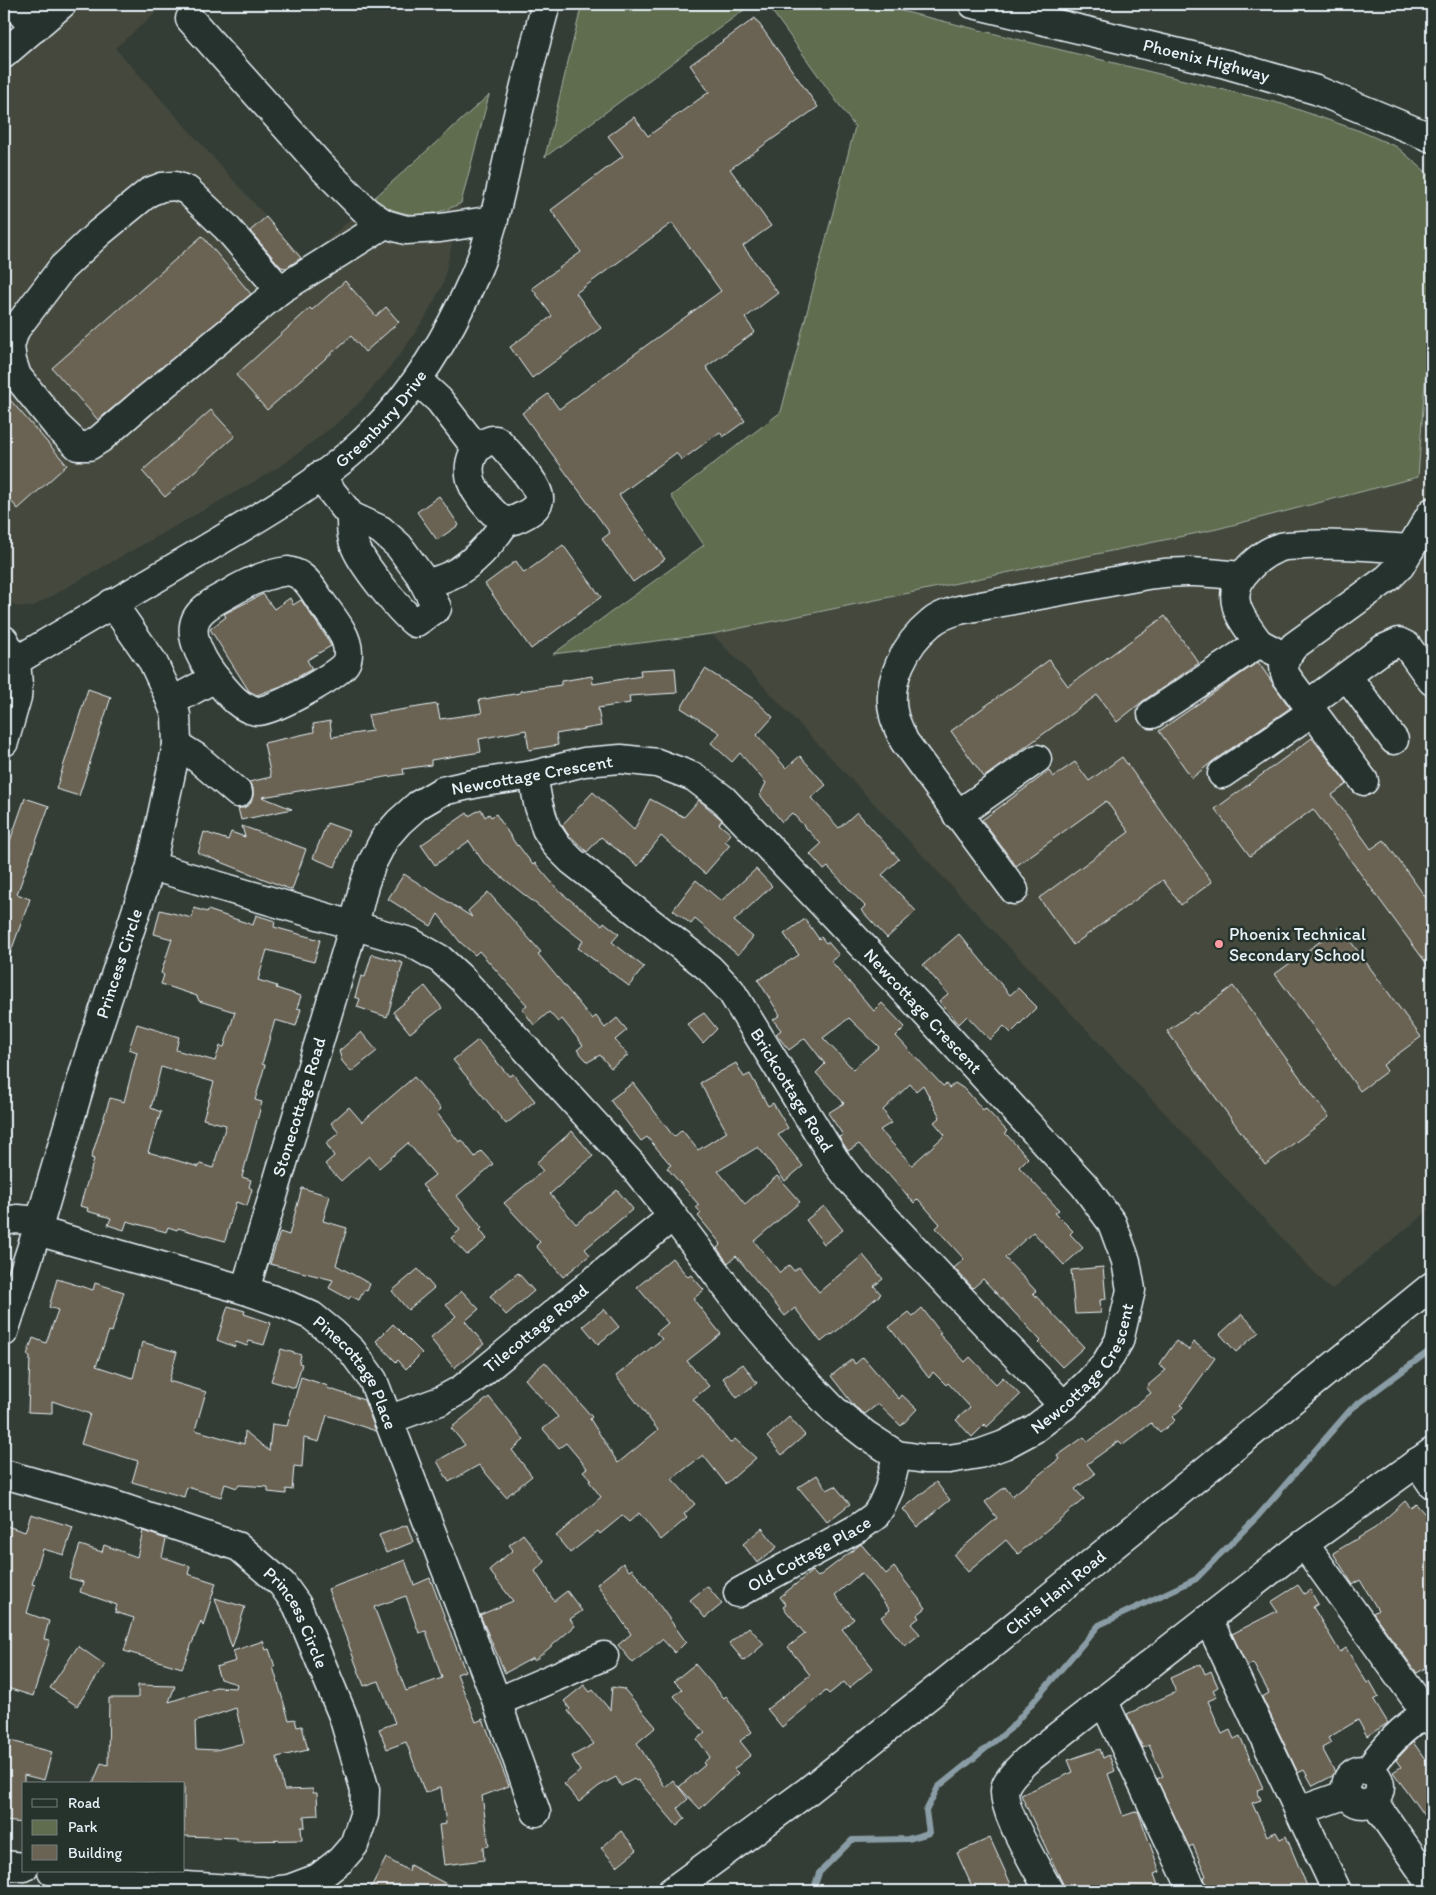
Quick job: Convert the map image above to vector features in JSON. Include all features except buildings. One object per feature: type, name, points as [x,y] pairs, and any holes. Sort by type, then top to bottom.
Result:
[{"type":"street","points":[[13,4],[35,28]]},
{"type":"street","points":[[4,54],[62,4]]},
{"type":"street","name":"Greenbury Drive","points":[[8,657],[112,604],[311,484],[368,437],[418,381],[453,325],[475,275],[494,220],[546,4]]},
{"type":"street","name":"Phoenix Highway","points":[[973,4],[1262,74],[1316,90],[1432,138]]},
{"type":"street","points":[[190,19],[320,164],[367,212],[385,224],[406,230],[440,228],[494,220]]},
{"type":"street","points":[[280,290],[226,227],[187,190],[175,186],[162,187],[150,192],[99,233],[62,268],[15,330],[10,346],[12,361],[18,376],[58,427],[78,446],[89,446],[100,439],[280,290],[385,224]]},
{"type":"street","points":[[418,381],[439,400],[476,448]]},
{"type":"street","points":[[426,584],[452,574],[461,568],[489,545],[505,523],[534,508],[539,502],[538,492],[496,440],[488,441],[476,448],[471,457],[469,465],[471,479],[476,493],[490,510],[505,523]]},
{"type":"street","points":[[319,476],[351,516],[381,530],[393,541],[412,563],[426,584],[437,608],[415,623],[401,610],[355,548],[351,532],[351,516]]},
{"type":"street","points":[[1364,781],[1286,676],[1282,667],[1285,658],[1294,646],[1388,578],[1400,566],[1432,512]]},
{"type":"street","points":[[1285,658],[1259,643],[1242,621],[1235,607],[1235,591],[1241,576],[1258,557],[1282,546],[1324,544],[1410,549]]},
{"type":"street","points":[[288,570],[298,572],[336,622],[347,643],[349,654],[344,664],[334,674],[292,698],[262,712],[253,711],[240,705],[215,678],[196,646],[193,632],[196,619],[206,607],[240,586],[263,575],[288,570]]},
{"type":"street","points":[[1014,890],[904,741],[894,716],[892,701],[896,674],[907,649],[918,634],[932,622],[945,614],[959,610],[1176,571],[1202,571],[1241,576]]},
{"type":"street","name":"Princess Circle","points":[[4,1332],[89,1055],[151,866],[177,745],[176,715],[153,662],[112,604]]},
{"type":"street","points":[[1222,774],[1310,708],[1347,676],[1383,649],[1398,642],[1407,646],[1432,681]]},
{"type":"street","points":[[1152,714],[1259,643]]},
{"type":"street","points":[[4,742],[17,697],[8,657]]},
{"type":"street","points":[[1347,676],[1394,740]]},
{"type":"street","points":[[171,702],[215,678]]},
{"type":"street","points":[[177,745],[196,758],[238,793]]},
{"type":"street","points":[[957,815],[1037,759]]},
{"type":"street","name":"Newcottage Crescent","points":[[151,866],[410,942],[440,959],[462,979],[633,1166],[746,1313],[796,1370],[834,1410],[896,1455],[924,1459],[941,1459],[979,1454],[1004,1445],[1034,1429],[1064,1406],[1106,1363],[1119,1341],[1131,1290],[1126,1261],[1112,1223],[1084,1185],[909,995],[723,799],[694,776],[657,763],[621,760],[584,762],[533,775],[478,783],[442,791],[418,805],[399,822],[386,838],[372,863],[364,885],[354,925]]},
{"type":"street","name":"Brickcottage Road","points":[[533,775],[538,803],[546,829],[557,846],[572,861],[666,933],[722,980],[731,991],[835,1160],[850,1180],[1064,1406]]},
{"type":"street","name":"Stonecottage Road","points":[[245,1290],[354,925]]},
{"type":"street","name":"Tilecottage Road","points":[[388,1420],[440,1401],[462,1389],[673,1216]]},
{"type":"street","name":"Pinecottage Place","points":[[4,1221],[17,1219],[285,1304],[312,1316],[352,1351],[373,1380],[497,1702],[536,1812]]},
{"type":"street","name":"Chris Hani Road","points":[[672,1891],[808,1791],[950,1679],[1432,1286]]},
{"type":"street","name":"Old Cottage Place","points":[[738,1592],[858,1528],[875,1516],[889,1489],[896,1455]]},
{"type":"street","points":[[1050,1891],[1008,1813],[1004,1797],[1006,1785],[1026,1761],[1304,1544],[1427,1466]]},
{"type":"street","name":"Princess Circle","points":[[4,1474],[111,1504],[239,1547],[282,1584],[297,1605],[343,1716],[365,1790],[364,1814],[354,1845],[341,1860],[318,1878],[289,1889],[274,1891]]},
{"type":"street","points":[[1304,1544],[1429,1717],[1399,1733],[1380,1753],[1368,1770]]},
{"type":"street","points":[[1208,1619],[1337,1891]]},
{"type":"street","points":[[497,1702],[604,1656]]},
{"type":"street","points":[[1104,1702],[1193,1891]]},
{"type":"street","points":[[1360,1770],[1368,1770],[1375,1774],[1379,1781],[1381,1788],[1379,1796],[1374,1802],[1366,1805],[1358,1804],[1352,1801],[1347,1794],[1348,1779],[1353,1773],[1360,1770]]},
{"type":"street","points":[[1298,1811],[1347,1794]]},
{"type":"street","points":[[1374,1802],[1432,1885]]},
{"type":"street","points":[[4,1865],[22,1867]]},
{"type":"street","points":[[57,1872],[139,1887],[264,1891]]},
{"type":"shaded area","points":[[83,4],[166,4],[115,48],[305,260],[372,200],[401,213],[417,215],[447,210],[461,203],[443,284],[426,316],[384,375],[360,402],[336,424],[285,463],[257,480],[32,607],[15,606],[4,596],[4,72]]},
{"type":"shaded area","name":"Phoenix Technical Secondary School","points":[[1432,284],[1432,1208],[1331,1290],[757,679],[712,634],[1217,529],[1418,477]]},
{"type":"green space","points":[[582,4],[752,4],[545,157]]},
{"type":"green space","points":[[767,4],[873,4],[1282,104],[1360,131],[1397,147],[1432,177],[1432,284],[1418,477],[1217,529],[712,634],[553,654],[704,545],[671,496],[781,412],[855,127]]},
{"type":"green space","points":[[489,95],[461,203],[438,212],[416,215],[395,210],[372,200]]},
{"type":"waterway","points":[[813,1891],[819,1873],[852,1840],[908,1839],[929,1833],[926,1811],[938,1787],[1010,1729],[1099,1625],[1196,1579],[1258,1516],[1351,1409],[1432,1349]]},
{"type":"place","name":"Phoenix Technical Secondary School","points":[[1219,944]]}]
